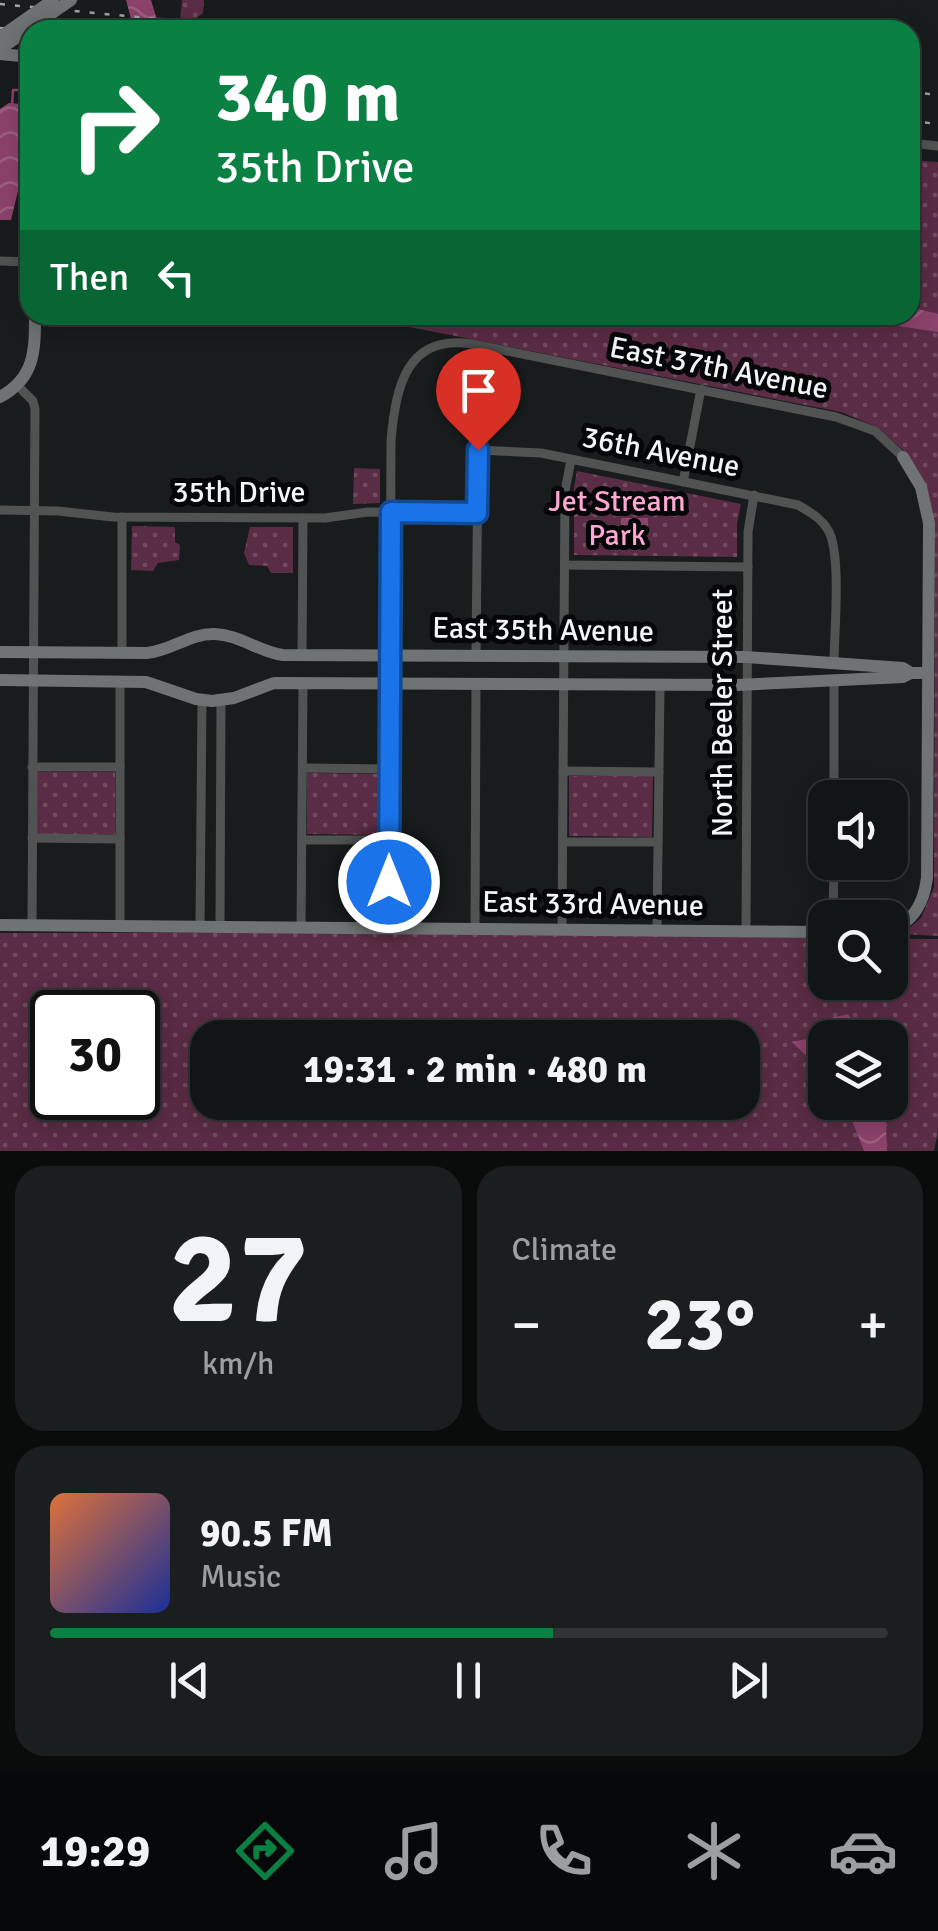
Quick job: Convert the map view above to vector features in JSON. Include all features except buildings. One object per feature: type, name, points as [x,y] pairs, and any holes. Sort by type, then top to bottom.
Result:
[{"type":"street","points":[[24,20],[53,0]]},
{"type":"street","points":[[43,20],[70,0]]},
{"type":"street","points":[[0,397],[18,386],[30,370],[34,325]]},
{"type":"street","name":"East 37th Avenue","points":[[391,512],[393,419],[404,374],[421,352],[454,341],[856,422],[875,431],[903,457]]},
{"type":"street","points":[[476,654],[478,450],[497,349]]},
{"type":"street","points":[[18,386],[35,409],[32,926]]},
{"type":"street","points":[[683,482],[701,389]]},
{"type":"street","name":"36th Avenue","points":[[478,450],[525,451],[798,505],[826,526],[835,553],[834,664]]},
{"type":"street","points":[[903,457],[921,487],[929,522],[927,878],[925,892],[908,920]]},
{"type":"street","points":[[562,929],[565,491],[571,460]]},
{"type":"street","name":"North Beeler Street","points":[[746,930],[748,532],[754,496]]},
{"type":"street","name":"35th Drive","points":[[0,510],[122,517],[303,518],[391,512],[477,513]]},
{"type":"street","points":[[389,927],[391,512]]},
{"type":"street","points":[[122,517],[122,653]]},
{"type":"street","points":[[302,654],[303,518]]},
{"type":"street","points":[[564,565],[748,567]]},
{"type":"street","name":"East 35th Avenue","points":[[0,652],[154,652],[193,637],[215,634],[236,638],[266,652],[302,654],[746,657],[927,672]]},
{"type":"street","name":"East 35th Avenue","points":[[0,680],[154,683],[202,700],[221,701],[270,683],[746,685],[903,677],[911,672]]},
{"type":"street","points":[[834,680],[834,780]]},
{"type":"street","points":[[120,682],[120,926]]},
{"type":"street","points":[[301,927],[304,682]]},
{"type":"street","points":[[475,928],[476,683]]},
{"type":"street","points":[[657,930],[660,686]]},
{"type":"street","points":[[200,926],[202,700]]},
{"type":"street","points":[[220,926],[221,701]]},
{"type":"street","points":[[32,767],[120,767]]},
{"type":"street","points":[[303,768],[390,769]]},
{"type":"street","points":[[564,771],[659,772]]},
{"type":"street","points":[[32,838],[120,839]]},
{"type":"street","points":[[302,840],[389,840]]},
{"type":"street","points":[[563,842],[658,842]]},
{"type":"street","name":"East 33rd Avenue","points":[[0,926],[808,932]]},
{"type":"green space","points":[[182,0],[204,0],[203,13],[194,20],[180,20]]},
{"type":"green space","points":[[920,161],[938,162],[938,936],[908,934],[908,929],[921,918],[934,887],[935,528],[917,469],[877,427],[841,412],[399,325],[920,325]]},
{"type":"green space","points":[[354,468],[380,469],[380,503],[353,504]]},
{"type":"green space","name":"Jet Stream Park","points":[[577,471],[741,504],[737,557],[574,555]]},
{"type":"green space","points":[[132,526],[175,527],[179,560],[158,563],[153,571],[131,570]]},
{"type":"green space","points":[[250,527],[293,527],[293,573],[271,573],[267,566],[249,565],[244,553]]},
{"type":"green space","points":[[37,772],[115,772],[115,834],[37,834]]},
{"type":"green space","points":[[307,773],[382,774],[382,835],[307,834]]},
{"type":"green space","points":[[569,776],[653,776],[652,837],[569,836]]},
{"type":"green space","points":[[475,932],[808,938],[808,1000],[908,1000],[908,939],[938,939],[938,1131],[934,1151],[0,1151],[0,933]]},
{"type":"water","points":[[126,0],[151,0],[157,20],[131,20]]},
{"type":"water","points":[[9,103],[20,104],[20,183],[11,220],[0,220],[0,109]]},
{"type":"water","points":[[920,310],[938,314],[938,332],[892,325],[920,325]]},
{"type":"water","points":[[621,518],[648,518],[648,528],[636,529],[636,546],[608,546],[608,534],[621,534]]},
{"type":"water","points":[[848,1014],[852,1020],[828,1020]]},
{"type":"water","points":[[808,1039],[808,1058],[792,1042]]},
{"type":"water","points":[[852,1120],[886,1120],[887,1151],[864,1151]]},
{"type":"waterway","points":[[12,106],[13,90],[20,90]]},
{"type":"railway","points":[[0,4],[169,20]]},
{"type":"railway","points":[[0,28],[20,30]]},
{"type":"railway","points":[[920,93],[938,95]]},
{"type":"railway","points":[[920,122],[938,124]]},
{"type":"route","points":[[389,882],[391,512],[477,513],[478,450]]}]
